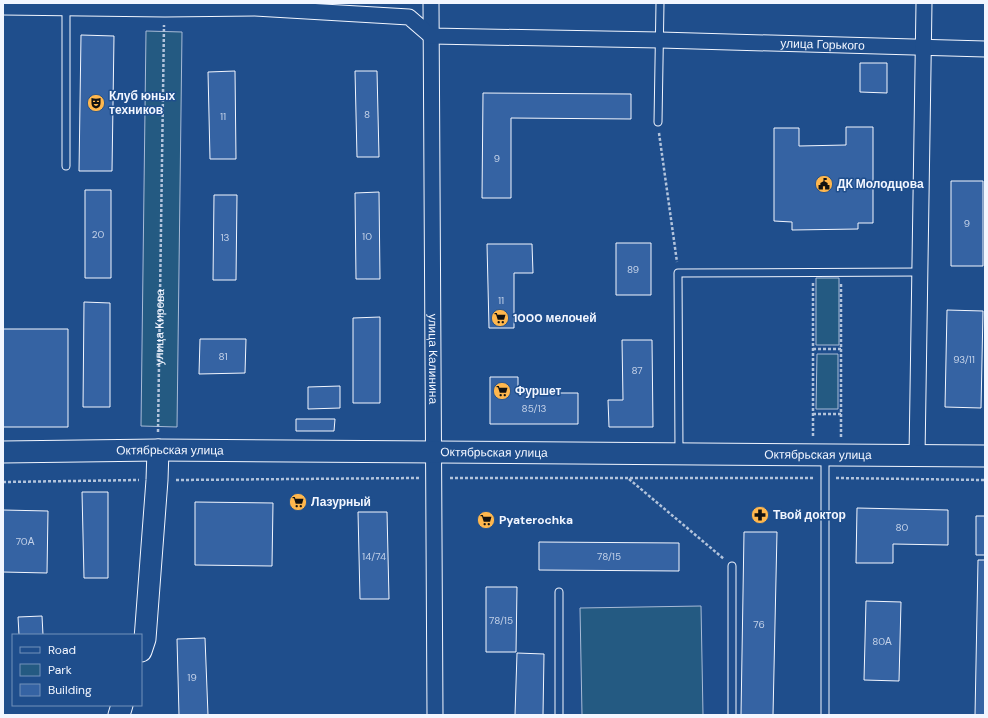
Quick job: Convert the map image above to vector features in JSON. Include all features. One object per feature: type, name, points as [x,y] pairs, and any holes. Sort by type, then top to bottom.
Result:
[{"type":"main road","name":"Октябрьская улица","points":[[3,452],[158,450],[985,456]]},
{"type":"main road","points":[[142,648],[145,640],[158,450]]},
{"type":"street","name":"улица Калинина","points":[[431,3],[435,715]]},
{"type":"street","points":[[917,456],[924,3]]},
{"type":"street","points":[[9,6],[164,9],[255,6],[408,16],[431,36]]},
{"type":"street","name":"улица Горького","points":[[431,36],[660,40],[985,49]]},
{"type":"lane","points":[[658,122],[660,3]]},
{"type":"lane","points":[[66,8],[66,166]]},
{"type":"lane","points":[[679,454],[678,273],[920,272]]},
{"type":"lane","points":[[825,715],[826,455]]},
{"type":"lane","points":[[732,566],[732,715]]},
{"type":"lane","points":[[559,592],[559,715]]},
{"type":"path","name":"улица Кирова","points":[[158,450],[164,9]]},
{"type":"path","points":[[658,122],[678,273]]},
{"type":"path","points":[[813,272],[813,414],[826,455]]},
{"type":"path","points":[[826,455],[841,414],[841,273]]},
{"type":"path","points":[[813,349],[841,349]]},
{"type":"path","points":[[813,414],[841,414]]},
{"type":"path","points":[[3,482],[434,478],[825,478],[985,480]]},
{"type":"path","points":[[628,478],[732,566]]},
{"type":"green space","points":[[146,31],[182,32],[177,427],[141,426]]},
{"type":"green space","points":[[816,278],[839,278],[839,345],[816,345]]},
{"type":"green space","points":[[817,354],[838,354],[838,409],[816,409]]},
{"type":"green space","points":[[701,606],[703,715],[582,715],[580,608]]},
{"type":"building","name":"Клуб юных техников","points":[[81,35],[114,36],[112,171],[79,171]]},
{"type":"building","points":[[860,63],[887,63],[887,93],[860,92]]},
{"type":"building","points":[[235,71],[236,159],[210,159],[208,72]]},
{"type":"building","points":[[355,71],[377,71],[379,157],[357,157]]},
{"type":"building","points":[[483,93],[631,94],[631,119],[511,118],[511,198],[482,198]]},
{"type":"building","name":"ДК Молодцова","points":[[846,127],[873,127],[873,223],[858,223],[858,229],[792,230],[792,222],[774,221],[774,128],[799,128],[799,146],[846,145]]},
{"type":"building","points":[[951,181],[983,181],[983,266],[951,266]]},
{"type":"building","points":[[85,190],[111,190],[111,278],[85,278]]},
{"type":"building","points":[[379,192],[380,279],[356,279],[355,193]]},
{"type":"building","points":[[214,195],[237,195],[236,280],[213,280]]},
{"type":"building","points":[[616,243],[651,243],[651,295],[616,295]]},
{"type":"building","points":[[487,244],[532,244],[533,273],[514,273],[514,328],[489,328]]},
{"type":"building","points":[[84,302],[110,303],[110,407],[83,407]]},
{"type":"building","points":[[947,310],[983,311],[981,408],[945,407]]},
{"type":"building","points":[[380,317],[380,403],[353,403],[353,318]]},
{"type":"building","points":[[3,329],[68,329],[68,427],[3,427]]},
{"type":"building","points":[[200,339],[246,339],[245,373],[199,374]]},
{"type":"building","points":[[622,340],[652,340],[653,427],[609,427],[608,400],[623,400]]},
{"type":"building","points":[[490,377],[518,377],[518,393],[578,393],[578,424],[490,424]]},
{"type":"building","points":[[340,386],[340,408],[308,409],[308,387]]},
{"type":"building","points":[[296,419],[335,419],[334,431],[296,431]]},
{"type":"building","points":[[82,492],[108,492],[108,578],[84,578]]},
{"type":"building","points":[[195,502],[273,503],[272,566],[195,565]]},
{"type":"building","points":[[857,508],[948,510],[948,545],[893,544],[893,563],[856,563]]},
{"type":"building","points":[[3,510],[48,511],[47,573],[3,572]]},
{"type":"building","points":[[358,512],[387,512],[389,599],[360,599]]},
{"type":"building","points":[[976,516],[985,516],[985,555],[976,555]]},
{"type":"building","points":[[744,532],[777,532],[773,715],[741,715]]},
{"type":"building","points":[[539,542],[679,543],[679,571],[539,570]]},
{"type":"building","points":[[978,560],[985,560],[985,715],[975,715]]},
{"type":"building","points":[[486,587],[517,587],[516,652],[486,652]]},
{"type":"building","points":[[866,601],[901,602],[899,681],[864,680]]},
{"type":"building","points":[[42,616],[43,634],[19,634],[18,617]]},
{"type":"building","points":[[205,638],[208,715],[179,715],[177,639]]},
{"type":"building","points":[[517,653],[544,654],[543,715],[515,715]]},
{"type":"place","name":"Клуб юных техников","points":[[96,103]]},
{"type":"place","name":"ДК Молодцова","points":[[824,184]]},
{"type":"place","name":"1000 мелочей","points":[[500,318]]},
{"type":"place","name":"Фуршет","points":[[502,391]]},
{"type":"place","name":"Лазурный","points":[[298,502]]},
{"type":"place","name":"Твой доктор","points":[[760,515]]},
{"type":"place","name":"Pyaterochka","points":[[486,520]]}]
